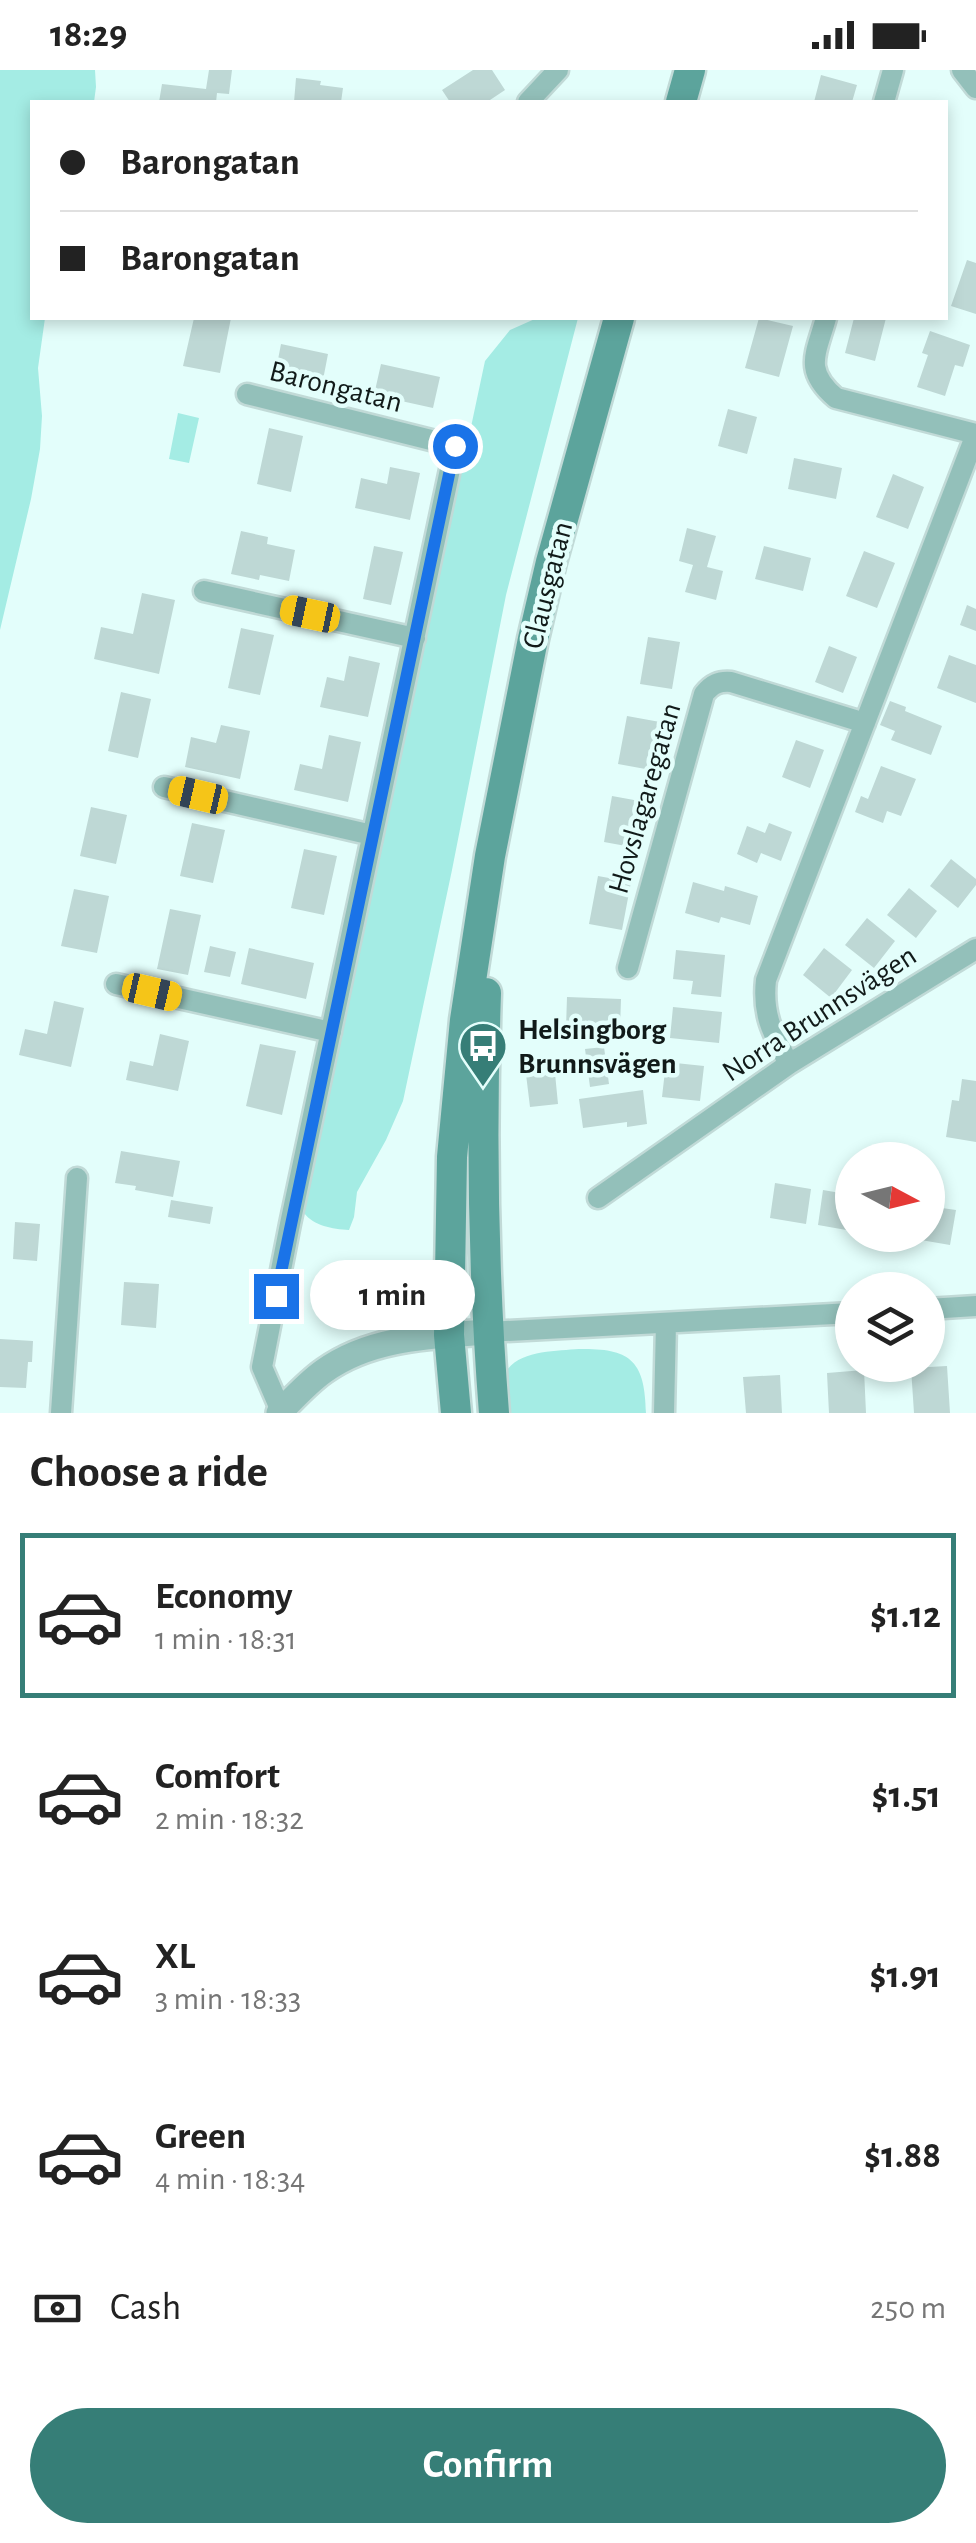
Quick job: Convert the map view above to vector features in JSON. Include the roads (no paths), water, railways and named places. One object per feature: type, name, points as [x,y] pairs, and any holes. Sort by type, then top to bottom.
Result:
[{"type":"main road","points":[[682,100],[690,70]]},
{"type":"main road","name":"Clausgatan","points":[[456,1413],[449,1335],[454,1130],[465,1020],[490,856],[550,562],[619,320]]},
{"type":"main road","name":"Clausgatan","points":[[490,856],[482,1138],[494,1413]]},
{"type":"street","points":[[530,100],[558,70]]},
{"type":"street","points":[[884,100],[892,70]]},
{"type":"street","points":[[962,70],[976,88]]},
{"type":"street","points":[[789,1064],[766,1017],[766,980],[976,434],[836,398],[820,384],[814,364],[825,320]]},
{"type":"street","name":"Barongatan","points":[[246,394],[455,446],[262,1368],[280,1412]]},
{"type":"street","points":[[204,590],[415,638]]},
{"type":"street","name":"Hovslagaregatan","points":[[628,968],[704,694],[709,688],[731,682],[865,722]]},
{"type":"street","points":[[164,788],[372,835]]},
{"type":"street","name":"Norra Brunnsvägen","points":[[598,1198],[789,1064],[976,949]]},
{"type":"street","points":[[116,984],[331,1032]]},
{"type":"street","points":[[61,1413],[76,1178]]},
{"type":"street","points":[[945,1307],[976,1306]]},
{"type":"street","points":[[280,1412],[323,1372],[376,1345],[488,1332],[835,1314]]},
{"type":"street","points":[[664,1413],[666,1324]]},
{"type":"place","name":"Helsingborg Brunnsvägen","points":[[483,1088]]}]
